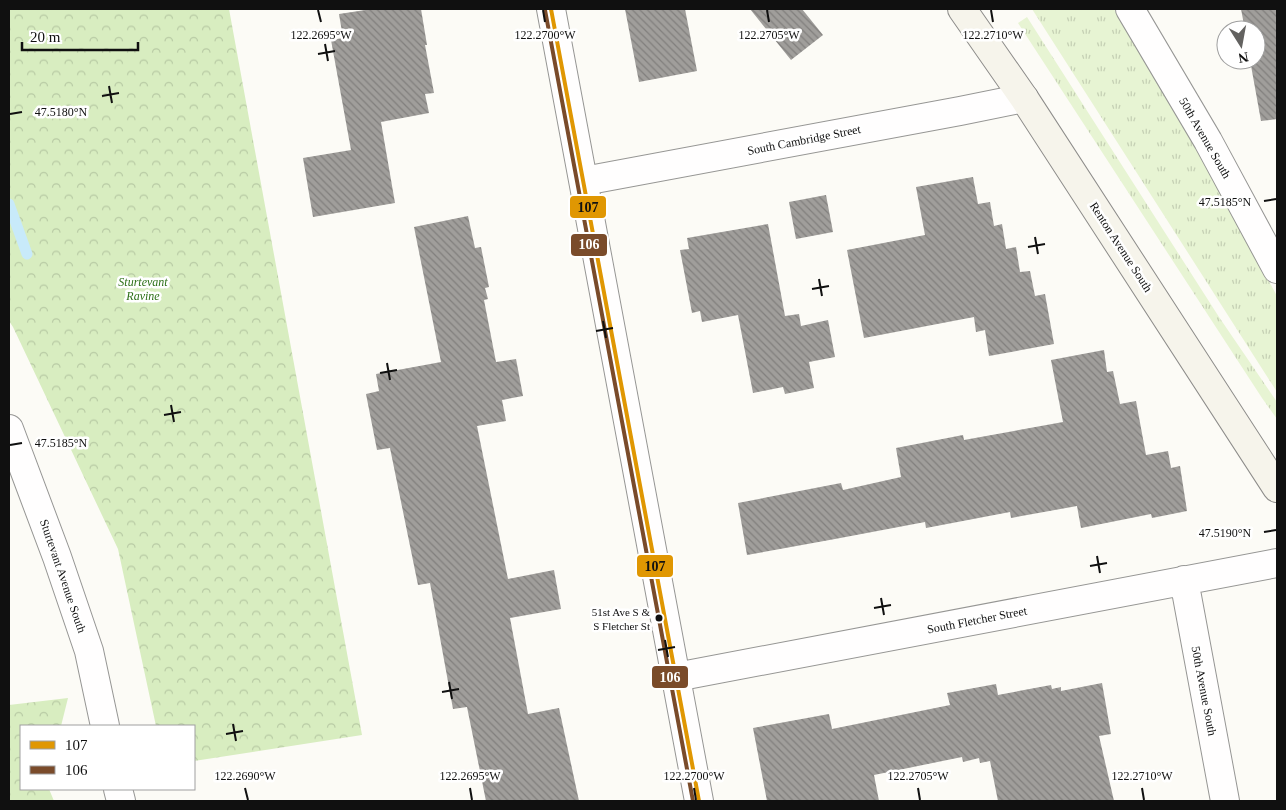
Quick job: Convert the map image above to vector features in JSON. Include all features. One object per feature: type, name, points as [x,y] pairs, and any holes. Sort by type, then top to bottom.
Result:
[{"type":"main road","name":"Renton Avenue South","points":[[962,9],[1024,98],[1277,488]]},
{"type":"street","points":[[551,9],[699,801]]},
{"type":"street","name":"50th Avenue South","points":[[1130,9],[1208,141],[1277,269]]},
{"type":"street","name":"South Cambridge Street","points":[[584,181],[1024,98]]},
{"type":"street","name":"Sturtevant Avenue South","points":[[9,429],[54,548],[89,651],[105,725]]},
{"type":"street","name":"South Fletcher Street","points":[[676,678],[1277,563]]},
{"type":"street","name":"50th Avenue South","points":[[1184,580],[1225,801]]},
{"type":"green space","name":"Sturtevant Ravine","points":[[9,9],[229,9],[362,735],[195,761],[195,725],[156,725],[118,549],[9,321]]},
{"type":"green space","points":[[1032,9],[1114,9],[1169,99],[1277,296],[1277,392]]},
{"type":"green space","points":[[1027,17],[1219,317],[1277,402],[1277,419],[1018,23]]},
{"type":"green space","points":[[68,698],[61,725],[20,725],[20,790],[49,790],[54,801],[9,801],[9,705]]},
{"type":"building","points":[[372,9],[421,9],[427,45],[425,45],[434,93],[425,94],[429,113],[381,122],[395,203],[313,217],[303,158],[351,150],[331,40],[343,38],[339,14]]},
{"type":"building","points":[[625,9],[685,9],[697,71],[639,82]]},
{"type":"building","points":[[750,9],[802,9],[823,35],[791,60]]},
{"type":"building","points":[[1241,9],[1277,9],[1277,119],[1261,121],[1252,70],[1266,70],[1266,20],[1243,20]]},
{"type":"building","points":[[973,177],[978,204],[990,202],[994,226],[1002,224],[1006,249],[1016,247],[1020,272],[1030,271],[1035,296],[1045,294],[1054,344],[989,356],[985,330],[976,332],[974,317],[864,338],[847,250],[925,235],[916,187]]},
{"type":"building","points":[[826,195],[833,232],[796,239],[789,202]]},
{"type":"building","points":[[468,216],[475,248],[481,247],[489,287],[485,288],[488,299],[484,300],[496,362],[516,359],[523,396],[502,400],[506,421],[477,426],[508,579],[554,570],[561,609],[510,618],[528,714],[559,708],[579,801],[486,801],[467,707],[453,709],[430,583],[418,585],[390,448],[377,450],[366,394],[379,391],[376,374],[441,362],[414,227]]},
{"type":"building","points":[[768,224],[785,316],[799,314],[801,326],[828,320],[835,357],[809,362],[814,388],[785,394],[783,387],[753,393],[738,315],[702,322],[700,311],[692,313],[680,250],[689,249],[687,238]]},
{"type":"building","points":[[1104,350],[1107,372],[1113,371],[1120,404],[1136,401],[1146,455],[1168,451],[1171,468],[1180,466],[1187,511],[1152,518],[1151,514],[1081,528],[1077,506],[1011,518],[1010,512],[926,528],[925,522],[747,555],[738,503],[841,483],[843,490],[901,477],[896,448],[963,435],[964,440],[1063,422],[1051,360]]},
{"type":"building","points":[[1102,683],[1111,734],[1099,736],[1114,801],[998,801],[990,761],[980,763],[979,758],[963,762],[962,757],[874,775],[879,801],[767,801],[753,728],[829,714],[832,729],[950,705],[947,693],[996,684],[998,695],[1051,685],[1052,689],[1061,687],[1061,691]]},
{"type":"waterway","points":[[9,204],[27,254]]},
{"type":"transit line","name":"107","points":[[551,9],[699,801]]},
{"type":"transit line","name":"106","points":[[545,10],[693,801]]},
{"type":"place","name":"51st Ave S & S Fletcher St","points":[[659,618]]}]
